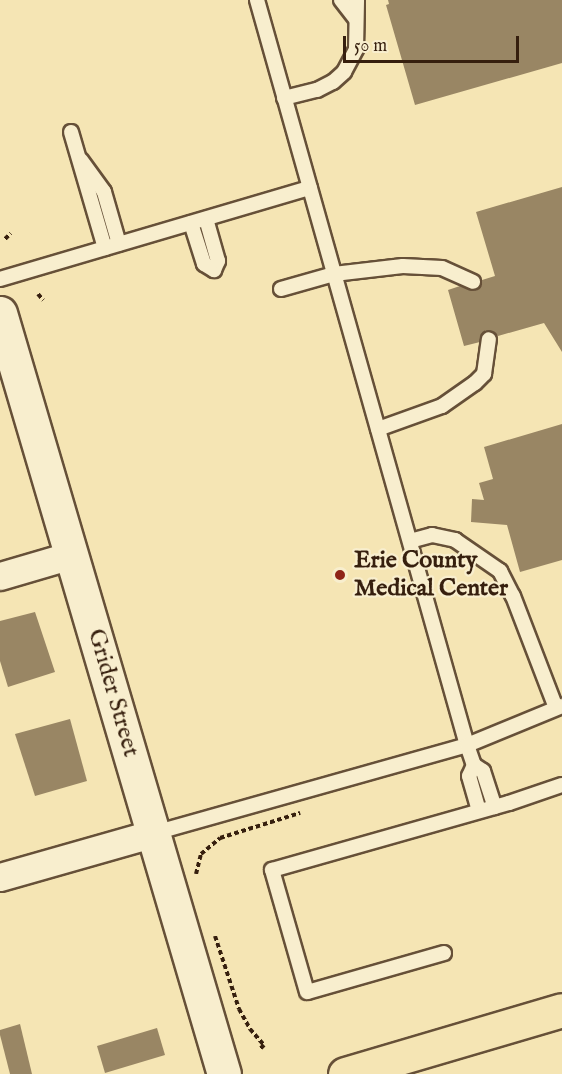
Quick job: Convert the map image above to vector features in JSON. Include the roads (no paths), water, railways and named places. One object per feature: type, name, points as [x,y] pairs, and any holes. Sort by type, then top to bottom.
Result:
[{"type":"highway","points":[[345,1074],[562,1010]]},
{"type":"street","name":"Grider Street","points":[[0,313],[224,1074]]},
{"type":"street","points":[[0,576],[72,555]]},
{"type":"street","points":[[0,878],[154,833]]},
{"type":"lane","points":[[256,0],[467,744],[474,765],[483,771],[495,807]]},
{"type":"lane","points":[[341,0],[355,18]]},
{"type":"lane","points":[[284,98],[317,90],[333,82],[344,72],[356,50],[357,0]]},
{"type":"lane","points":[[71,132],[105,248]]},
{"type":"lane","points":[[78,156],[97,178],[104,192],[119,244]]},
{"type":"lane","points":[[0,279],[310,188]]},
{"type":"lane","points":[[191,223],[204,264],[214,270],[218,261],[206,219]]},
{"type":"lane","points":[[281,288],[334,274],[423,265],[460,274],[473,282]]},
{"type":"lane","points":[[378,429],[442,406],[475,383],[483,374],[489,339]]},
{"type":"lane","points":[[154,833],[467,744],[559,707],[513,596],[500,571],[455,540],[432,535],[410,542]]},
{"type":"lane","points":[[474,765],[469,776],[479,811]]},
{"type":"lane","points":[[444,953],[307,992],[272,870],[495,807],[562,785]]},
{"type":"place","name":"Erie County Medical Center","points":[[340,575]]}]
